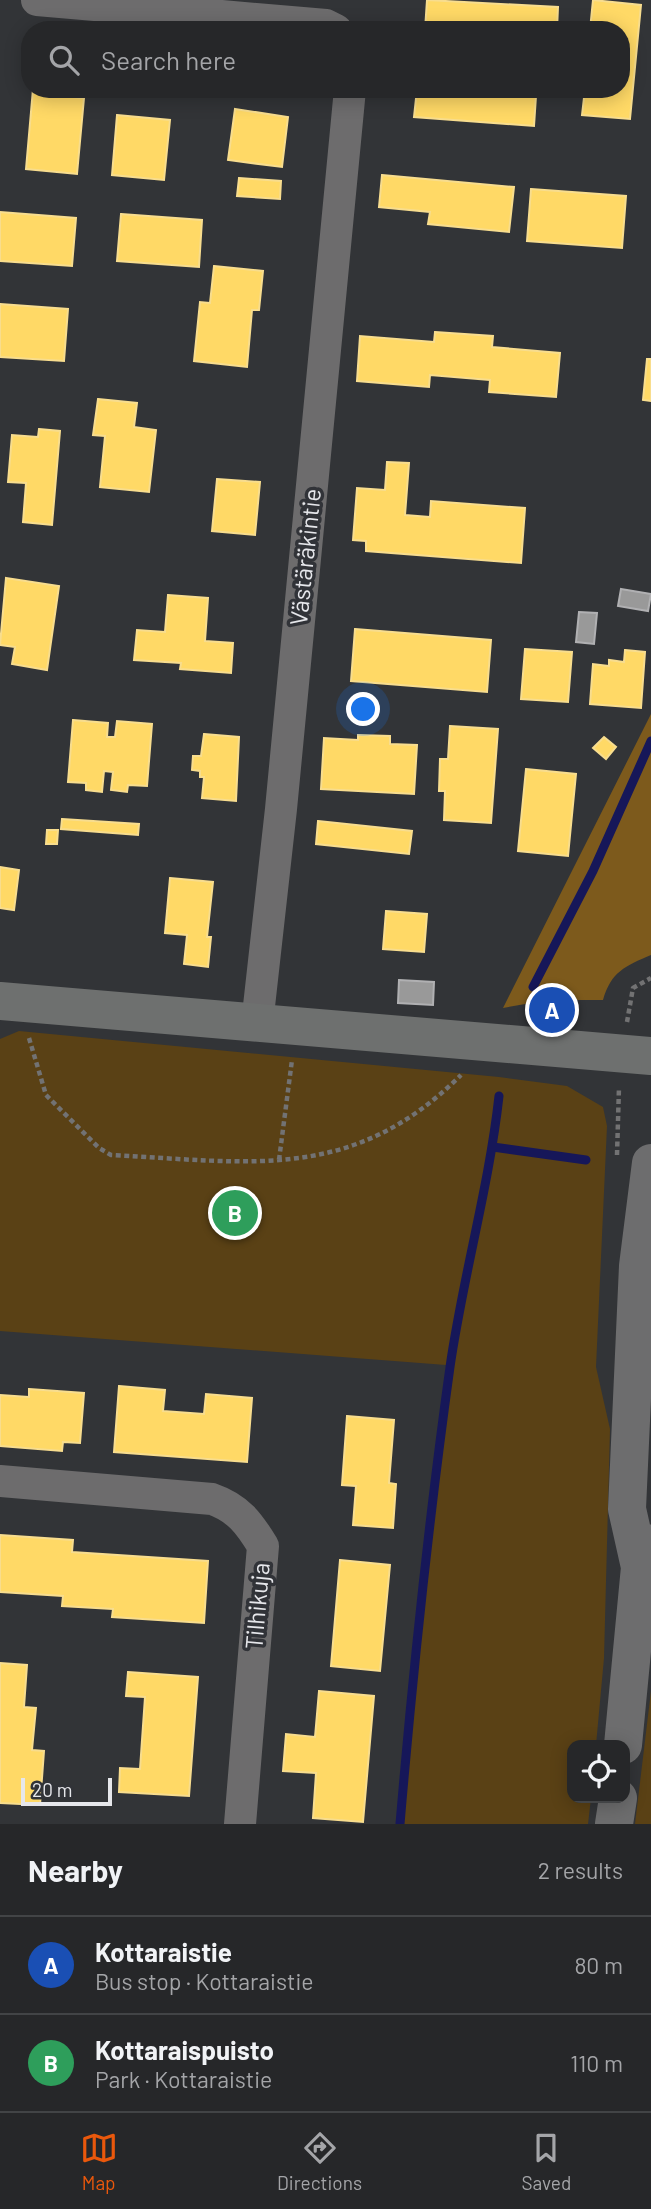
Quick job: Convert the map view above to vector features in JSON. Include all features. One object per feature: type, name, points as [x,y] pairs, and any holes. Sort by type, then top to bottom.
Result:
[{"type":"main road","points":[[640,1567],[627,1509],[638,1266],[651,1163]]},
{"type":"main road","points":[[623,1740],[640,1567],[651,1530]]},
{"type":"main road","points":[[614,1824],[617,1803]]},
{"type":"street","points":[[37,0],[280,21]]},
{"type":"street","name":"Västäräkintie","points":[[257,1024],[281,809],[349,98]]},
{"type":"street","points":[[0,1001],[651,1056]]},
{"type":"street","name":"Tilhikuja","points":[[0,1482],[212,1499],[229,1505],[245,1518],[263,1546],[240,1824]]},
{"type":"path","points":[[28,1036],[46,1095],[99,1149],[111,1155],[253,1162],[323,1156],[384,1135],[416,1116],[469,1068]]},
{"type":"path","points":[[279,1160],[293,1049]]},
{"type":"shaded area","points":[[651,714],[651,955],[620,971],[610,983],[603,1000],[548,1000],[503,1008]]},
{"type":"shaded area","points":[[19,1031],[499,1077],[567,1086],[603,1107],[607,1126],[596,1367],[610,1429],[604,1658],[596,1740],[567,1740],[567,1803],[590,1803],[588,1824],[397,1824],[446,1365],[0,1331],[0,1039]]},
{"type":"shaded area","points":[[651,1691],[651,1824],[635,1824]]},
{"type":"building: Homes","points":[[427,0],[558,7],[557,21],[426,21]]},
{"type":"building: Homes","points":[[593,0],[641,5],[630,119],[582,115],[584,98],[630,98],[630,21],[591,21]]},
{"type":"building: Homes","points":[[32,98],[84,98],[77,174],[26,169]]},
{"type":"building: Homes","points":[[416,98],[536,98],[534,126],[414,117]]},
{"type":"building: Homes","points":[[235,109],[288,117],[282,167],[228,160]]},
{"type":"building: Homes","points":[[117,115],[170,120],[164,180],[112,175]]},
{"type":"building: Homes","points":[[382,175],[514,187],[509,232],[428,224],[430,212],[379,207]]},
{"type":"building: Homes","points":[[239,178],[281,181],[280,199],[237,196]]},
{"type":"building: Homes","points":[[531,189],[626,196],[622,248],[527,241]]},
{"type":"building: Homes","points":[[0,212],[76,218],[72,266],[0,261]]},
{"type":"building: Homes","points":[[121,214],[202,220],[199,267],[117,261]]},
{"type":"building: Homes","points":[[214,266],[263,271],[259,310],[252,310],[247,367],[194,361],[200,302],[210,303]]},
{"type":"building: Homes","points":[[0,304],[68,309],[64,361],[0,357]]},
{"type":"building: Homes","points":[[435,332],[493,336],[492,347],[560,353],[556,397],[489,392],[490,380],[430,375],[429,387],[357,381],[360,336],[434,342]]},
{"type":"building: Homes","points":[[647,359],[651,359],[651,401],[643,400]]},
{"type":"building: Homes","points":[[98,399],[137,403],[134,427],[156,430],[149,492],[100,487],[105,436],[93,435]]},
{"type":"building: Homes","points":[[39,429],[60,431],[52,525],[23,522],[26,483],[8,482],[12,435],[38,437]]},
{"type":"building: Homes","points":[[387,462],[409,463],[405,515],[430,517],[431,501],[525,508],[521,563],[366,551],[366,541],[353,540],[357,488],[385,490]]},
{"type":"building: Homes","points":[[217,479],[260,482],[255,535],[212,531]]},
{"type":"building: Homes","points":[[6,578],[59,586],[47,670],[12,664],[15,647],[0,645]]},
{"type":"building: Homes","points":[[168,595],[208,598],[205,641],[233,643],[231,673],[180,669],[181,663],[134,660],[137,630],[165,632]]},
{"type":"building: Homes","points":[[355,629],[491,640],[487,692],[351,681]]},
{"type":"building: Homes","points":[[525,649],[572,652],[568,702],[521,699]]},
{"type":"building: Homes","points":[[625,650],[645,652],[641,708],[590,704],[593,664],[609,666],[609,660],[624,662]]},
{"type":"building: Homes","points":[[73,720],[108,723],[107,737],[115,737],[117,721],[152,724],[147,786],[128,785],[127,792],[111,790],[113,772],[104,771],[102,792],[86,790],[86,783],[68,782]]},
{"type":"building: Homes","points":[[450,726],[498,729],[491,823],[444,820],[445,791],[439,791],[440,759],[448,759]]},
{"type":"building: Homes","points":[[204,734],[239,737],[236,801],[202,798],[204,777],[200,777],[200,771],[192,770],[193,756],[201,756]]},
{"type":"building: Homes","points":[[358,735],[390,736],[390,744],[417,745],[414,794],[321,789],[324,738],[358,740]]},
{"type":"building: Homes","points":[[604,737],[616,747],[606,759],[593,748]]},
{"type":"building: Homes","points":[[526,769],[576,774],[568,856],[518,851]]},
{"type":"building: Homes","points":[[62,819],[139,824],[138,835],[61,829]]},
{"type":"building: Homes","points":[[318,821],[412,831],[409,854],[316,844]]},
{"type":"building: Homes","points":[[47,830],[58,830],[57,844],[46,844]]},
{"type":"building: Homes","points":[[0,867],[19,870],[14,910],[0,908]]},
{"type":"building: Homes","points":[[170,878],[213,882],[207,937],[211,937],[208,967],[184,964],[187,935],[165,933]]},
{"type":"building: Homes","points":[[386,911],[427,914],[424,952],[383,949]]},
{"type":"building: Homes","points":[[119,1386],[165,1390],[163,1411],[204,1414],[206,1394],[252,1398],[247,1462],[114,1452]]},
{"type":"building: Homes","points":[[29,1389],[84,1393],[80,1443],[63,1442],[62,1451],[0,1446],[0,1395],[29,1397]]},
{"type":"building: Homes","points":[[347,1416],[394,1420],[389,1483],[396,1484],[393,1528],[353,1525],[356,1486],[342,1485]]},
{"type":"building: Homes","points":[[0,1535],[73,1540],[72,1552],[208,1561],[204,1623],[112,1617],[113,1609],[62,1606],[63,1596],[0,1592]]},
{"type":"building: Homes","points":[[340,1560],[390,1565],[380,1671],[331,1666]]},
{"type":"building: Homes","points":[[0,1663],[27,1665],[24,1707],[36,1708],[32,1750],[44,1751],[40,1805],[0,1803]]},
{"type":"building: Homes","points":[[128,1672],[198,1677],[189,1796],[119,1792],[120,1768],[140,1769],[145,1697],[126,1696]]},
{"type":"building: Homes","points":[[319,1691],[374,1696],[363,1822],[313,1818],[316,1773],[283,1771],[286,1734],[315,1737]]},
{"type":"building: Industry","points":[[621,589],[651,594],[648,611],[618,606]]},
{"type":"building: Industry","points":[[579,612],[597,613],[594,644],[576,642]]},
{"type":"building: Industry","points":[[399,980],[434,982],[433,1005],[398,1003]]},
{"type":"waterway","points":[[533,987],[593,871],[651,741]]},
{"type":"waterway","points":[[400,1824],[422,1595],[450,1367],[489,1164],[499,1096]]},
{"type":"waterway","points":[[493,1147],[586,1160]]},
{"type":"place","name":"Kottaraistie","points":[[552,1010]]},
{"type":"place","name":"Kottaraispuisto","points":[[235,1213]]}]
